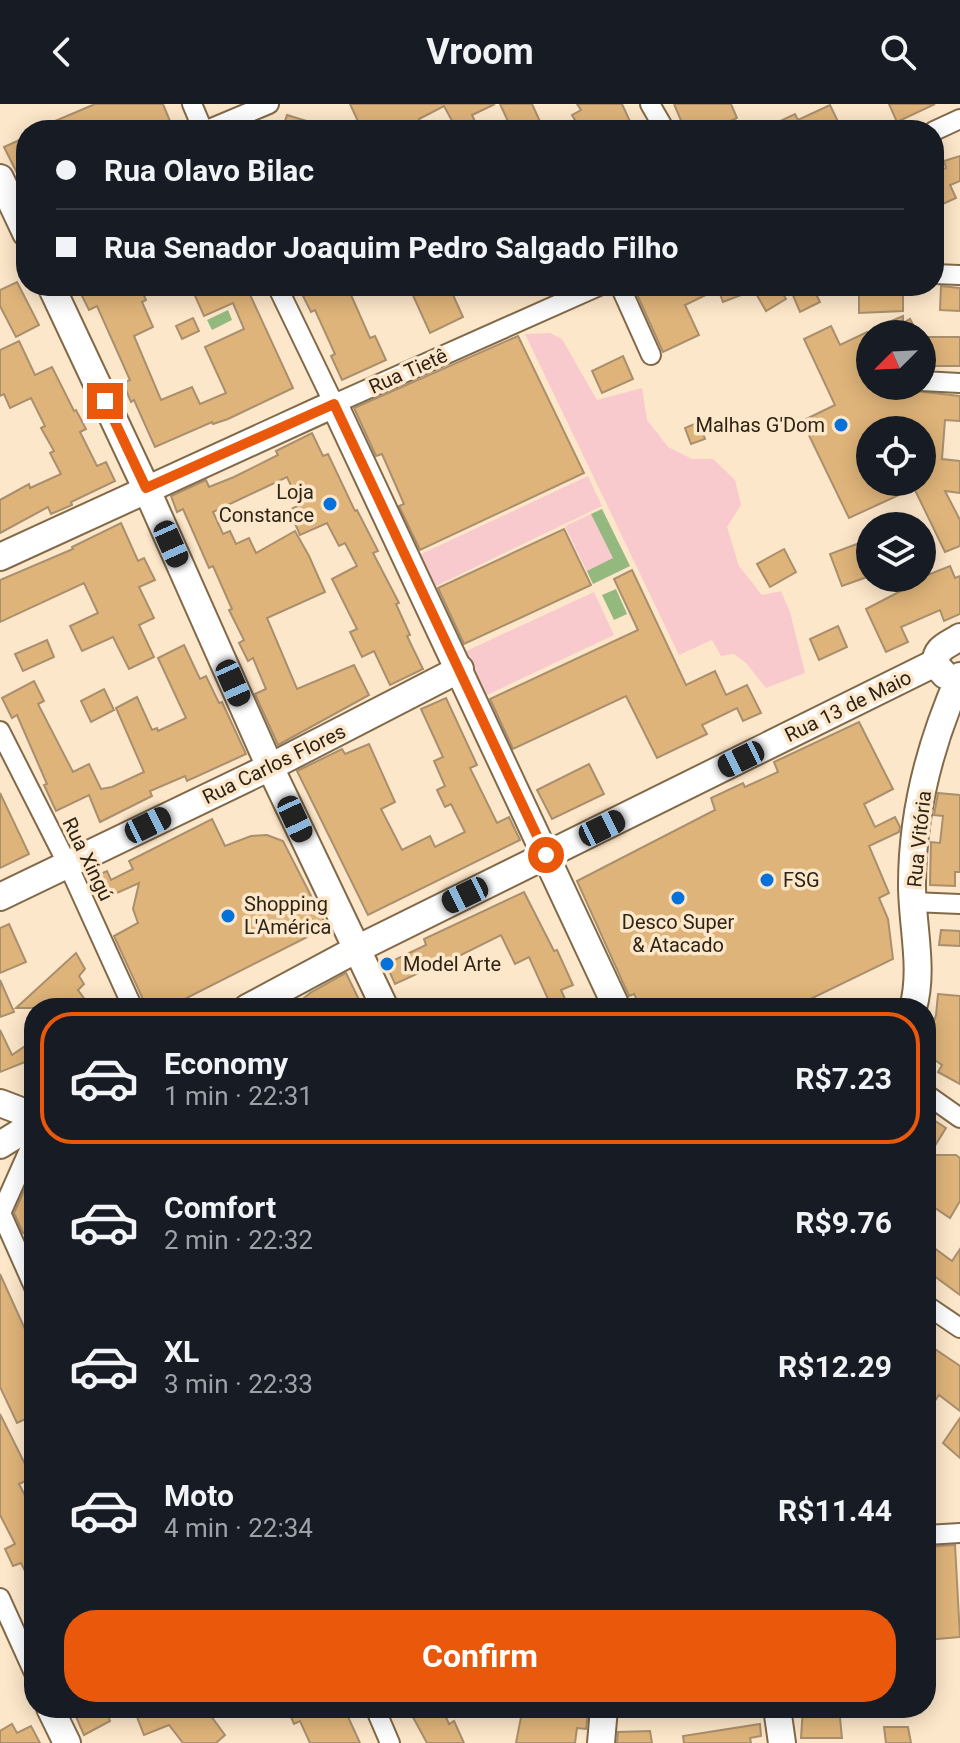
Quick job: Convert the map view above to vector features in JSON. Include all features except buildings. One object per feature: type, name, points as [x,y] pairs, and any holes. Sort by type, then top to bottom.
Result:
[{"type":"main road","points":[[0,178],[16,215]]},
{"type":"main road","points":[[56,296],[146,488],[270,767],[380,998]]},
{"type":"main road","points":[[334,404],[612,998]]},
{"type":"main road","name":"Rua Tietê","points":[[0,557],[334,404]]},
{"type":"main road","points":[[951,648],[938,670],[946,676],[960,675]]},
{"type":"main road","name":"Rua 13 de Maio","points":[[266,998],[951,648]]},
{"type":"main road","name":"Rua Carlos Flores","points":[[0,897],[270,767],[460,669]]},
{"type":"main road","name":"Rua Vitória","points":[[914,998],[917,979],[912,867],[919,808],[944,711],[960,675]]},
{"type":"main road","points":[[0,1103],[24,1112]]},
{"type":"main road","points":[[0,1145],[24,1130]]},
{"type":"main road","points":[[55,1718],[67,1743]]},
{"type":"main road","points":[[601,1743],[603,1718]]},
{"type":"main road","points":[[778,1718],[782,1743]]},
{"type":"street","points":[[230,120],[269,104]]},
{"type":"street","points":[[282,296],[334,404]]},
{"type":"street","name":"Rua Tietê","points":[[334,404],[577,296]]},
{"type":"street","points":[[624,296],[651,355]]},
{"type":"street","points":[[936,382],[960,383]]},
{"type":"street","name":"Rua Xingú","points":[[0,731],[68,865],[128,998]]},
{"type":"street","points":[[912,902],[960,904]]},
{"type":"street","points":[[936,1101],[960,1118]]},
{"type":"street","points":[[24,1161],[1,1213],[24,1265]]},
{"type":"street","points":[[936,1312],[960,1328]]},
{"type":"street","points":[[936,1534],[960,1533]]},
{"type":"street","points":[[0,1598],[24,1651]]},
{"type":"street","points":[[379,1718],[390,1743]]},
{"type":"shaded area","points":[[228,310],[232,320],[212,330],[207,320]]},
{"type":"shaded area","points":[[550,333],[562,339],[597,400],[642,388],[647,420],[668,447],[692,459],[713,459],[735,480],[741,505],[727,527],[739,566],[762,595],[781,591],[790,612],[805,673],[766,688],[746,663],[734,654],[721,656],[712,640],[679,655],[525,334]]},
{"type":"shaded area","points":[[588,476],[602,506],[434,587],[419,555]]},
{"type":"shaded area","points":[[602,509],[630,566],[593,584],[565,526]]},
{"type":"shaded area","points":[[602,509],[630,566],[593,584],[587,571],[613,558],[591,514]]},
{"type":"shaded area","points":[[616,589],[627,614],[614,620],[602,595]]},
{"type":"shaded area","points":[[594,592],[614,635],[485,696],[464,652]]},
{"type":"place","name":"Malhas G'Dom","points":[[841,425]]},
{"type":"place","name":"Loja Constance","points":[[330,504]]},
{"type":"place","name":"FSG","points":[[767,880]]},
{"type":"place","name":"Desco Super & Atacado","points":[[678,898]]},
{"type":"place","name":"Shopping L'América","points":[[228,916]]},
{"type":"place","name":"Model Arte","points":[[387,964]]},
{"type":"route","points":[[105,401],[146,488],[334,404],[546,855]]}]
